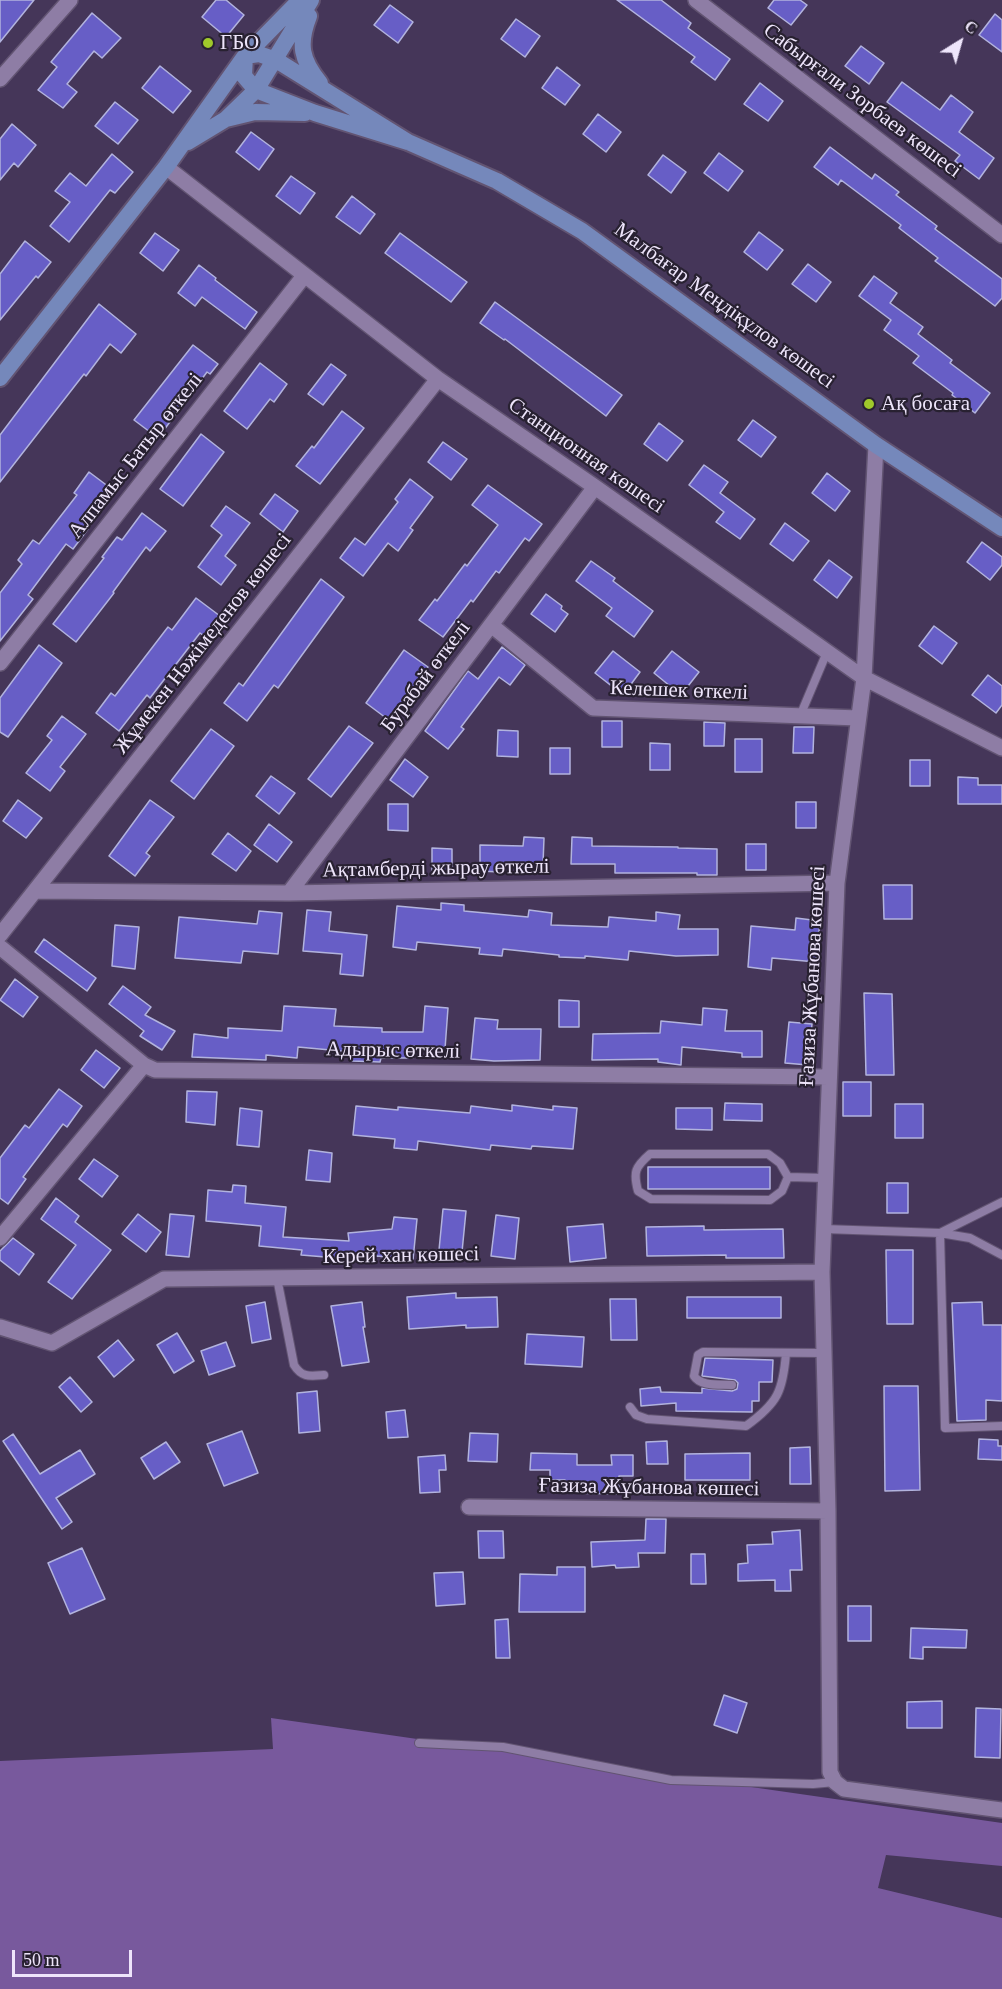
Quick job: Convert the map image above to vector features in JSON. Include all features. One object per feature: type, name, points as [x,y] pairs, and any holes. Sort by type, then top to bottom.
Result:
[{"type":"main road","points":[[0,378],[182,146],[245,56],[300,0]]},
{"type":"main road","points":[[182,146],[226,119],[256,90],[311,0]]},
{"type":"main road","points":[[316,0],[304,30],[302,54],[310,71],[328,93]]},
{"type":"main road","name":"Малбағар Меңдіқұлов көшесі","points":[[245,56],[259,54],[276,60],[408,142]]},
{"type":"main road","points":[[245,56],[244,76],[256,90]]},
{"type":"main road","name":"Малбағар Меңдіқұлов көшесі","points":[[256,90],[315,113],[408,142],[497,181],[582,231],[876,445],[1002,528]]},
{"type":"main road","points":[[226,119],[255,112],[315,113]]},
{"type":"street","points":[[0,79],[70,0]]},
{"type":"street","name":"Сабырғали Зорбаев көшесі","points":[[696,0],[1002,235]]},
{"type":"street","name":"Станционная көшесі","points":[[166,167],[438,379],[864,678],[1002,748]]},
{"type":"street","name":"Алпамыс Батыр өткелі","points":[[0,663],[304,276]]},
{"type":"street","name":"Жұмекен Нәжімеденов көшесі","points":[[0,935],[438,379]]},
{"type":"street","name":"Ғазиза Жұбанова көшесі","points":[[836,1782],[830,1772],[828,1511],[822,1272],[837,883],[864,678],[876,445]]},
{"type":"street","name":"Бурабай өткелі","points":[[289,892],[595,487]]},
{"type":"street","name":"Келешек өткелі","points":[[491,625],[593,708],[858,718]]},
{"type":"street","name":"Ақтамберді жырау өткелі","points":[[35,891],[289,892],[837,883]]},
{"type":"street","name":"Адырыс өткелі","points":[[0,947],[144,1065],[155,1070],[829,1077]]},
{"type":"street","points":[[0,1238],[144,1065]]},
{"type":"street","name":"Керей хан көшесі","points":[[0,1327],[52,1343],[164,1279],[822,1272]]},
{"type":"street","name":"Ғазиза Жұбанова көшесі","points":[[470,1507],[828,1511]]},
{"type":"street","points":[[836,1782],[844,1789],[1002,1810]]},
{"type":"lane","points":[[800,716],[827,652]]},
{"type":"lane","points":[[650,1154],[768,1154],[780,1164],[788,1177],[782,1191],[770,1200],[758,1200],[651,1199],[638,1191],[634,1176],[639,1163],[650,1154]]},
{"type":"lane","points":[[788,1177],[826,1178]]},
{"type":"lane","points":[[940,1233],[1002,1202]]},
{"type":"lane","points":[[824,1229],[940,1233],[970,1238],[1002,1255]]},
{"type":"lane","points":[[940,1233],[945,1428],[1002,1426]]},
{"type":"lane","points":[[277,1278],[294,1365],[304,1376],[324,1376]]},
{"type":"lane","points":[[732,1385],[705,1383],[697,1380],[694,1376],[698,1355],[703,1352],[824,1353]]},
{"type":"lane","points":[[630,1407],[636,1415],[647,1419],[746,1426],[774,1402],[784,1381],[786,1353]]},
{"type":"lane","points":[[419,1743],[503,1747],[671,1780],[813,1784],[836,1782]]},
{"type":"shaded area","points":[[271,1718],[1002,1823],[1002,1866],[886,1855],[878,1888],[1002,1918],[1002,1989],[0,1989],[0,1761],[273,1749]]},
{"type":"building","points":[[0,0],[34,0],[0,42]]},
{"type":"building","points":[[216,0],[226,0],[244,15],[226,37],[202,17]]},
{"type":"building","points":[[617,0],[661,0],[691,23],[688,28],[730,59],[715,80],[691,62],[695,57]]},
{"type":"building","points":[[774,0],[800,0],[807,5],[791,25],[768,8]]},
{"type":"building","points":[[390,5],[413,22],[398,43],[374,25]]},
{"type":"building","points":[[92,13],[121,38],[102,58],[94,51],[67,84],[77,92],[63,108],[38,90],[57,67],[51,62]]},
{"type":"building","points":[[995,14],[1002,20],[1002,52],[979,35]]},
{"type":"building","points":[[516,19],[540,36],[525,57],[501,39]]},
{"type":"building","points":[[861,46],[884,63],[869,84],[845,66]]},
{"type":"building","points":[[160,66],[191,91],[173,113],[142,88]]},
{"type":"building","points":[[557,67],[580,85],[565,105],[542,88]]},
{"type":"building","points":[[902,82],[940,110],[951,95],[973,112],[959,132],[994,158],[979,179],[955,161],[960,155],[887,102]]},
{"type":"building","points":[[760,83],[783,101],[768,121],[744,104]]},
{"type":"building","points":[[115,102],[138,120],[118,144],[95,126]]},
{"type":"building","points":[[598,114],[621,132],[606,152],[583,134]]},
{"type":"building","points":[[12,124],[36,145],[18,167],[14,163],[0,180],[0,139]]},
{"type":"building","points":[[251,132],[274,149],[259,170],[236,152]]},
{"type":"building","points":[[830,147],[872,179],[875,174],[899,192],[896,195],[937,226],[935,229],[1002,279],[1002,298],[995,306],[935,261],[938,258],[899,228],[901,225],[841,180],[838,185],[814,167]]},
{"type":"building","points":[[719,153],[743,171],[728,191],[704,173]]},
{"type":"building","points":[[112,154],[133,172],[115,193],[110,190],[69,242],[50,226],[70,202],[55,191],[70,173],[86,186]]},
{"type":"building","points":[[663,155],[686,172],[671,193],[648,175]]},
{"type":"building","points":[[291,176],[315,193],[300,214],[276,196]]},
{"type":"building","points":[[352,196],[375,214],[360,234],[336,217]]},
{"type":"building","points":[[759,232],[783,250],[767,270],[744,252]]},
{"type":"building","points":[[155,233],[179,250],[163,271],[140,253]]},
{"type":"building","points":[[400,233],[467,282],[451,302],[385,253]]},
{"type":"building","points":[[25,241],[51,262],[38,278],[36,276],[0,320],[0,274]]},
{"type":"building","points":[[808,264],[831,282],[816,302],[792,284]]},
{"type":"building","points":[[199,265],[257,312],[245,329],[202,297],[195,306],[178,293]]},
{"type":"building","points":[[874,276],[897,293],[890,303],[923,327],[918,334],[952,360],[950,363],[990,393],[975,413],[913,363],[919,356],[884,330],[891,320],[859,296]]},
{"type":"building","points":[[495,302],[622,395],[606,416],[505,339],[480,323]]},
{"type":"building","points":[[99,304],[136,334],[121,353],[110,344],[0,482],[0,435]]},
{"type":"building","points":[[193,345],[218,364],[210,374],[207,372],[158,438],[134,420]]},
{"type":"building","points":[[260,363],[287,384],[274,402],[270,399],[247,429],[224,411]]},
{"type":"building","points":[[331,364],[346,375],[323,405],[308,394]]},
{"type":"building","points":[[342,411],[364,428],[320,484],[296,466],[312,446],[314,448]]},
{"type":"building","points":[[753,420],[776,437],[761,457],[738,440]]},
{"type":"building","points":[[659,423],[683,441],[667,461],[644,444]]},
{"type":"building","points":[[201,434],[224,452],[183,506],[160,489]]},
{"type":"building","points":[[443,442],[467,459],[451,480],[428,462]]},
{"type":"building","points":[[704,465],[728,482],[720,493],[755,519],[740,539],[716,522],[724,512],[689,485]]},
{"type":"building","points":[[89,472],[113,490],[85,527],[88,529],[73,549],[66,544],[28,595],[33,599],[0,641],[0,593],[22,564],[18,560],[33,540],[39,544],[77,495],[74,493]]},
{"type":"building","points":[[827,473],[850,491],[835,511],[812,493]]},
{"type":"building","points":[[410,479],[433,497],[410,528],[413,530],[398,551],[388,543],[363,576],[340,558],[355,538],[365,545],[398,502],[395,499]]},
{"type":"building","points":[[488,485],[542,524],[529,541],[525,538],[499,573],[496,571],[443,637],[419,620],[435,599],[437,601],[465,564],[467,566],[498,525],[472,505]]},
{"type":"building","points":[[275,494],[298,511],[283,532],[260,514]]},
{"type":"building","points":[[226,506],[250,523],[225,556],[236,565],[221,585],[198,567],[222,535],[211,526]]},
{"type":"building","points":[[142,513],[166,531],[150,551],[146,547],[76,642],[53,624],[104,558],[102,557],[117,537],[122,540]]},
{"type":"building","points":[[785,523],[809,541],[793,561],[770,544]]},
{"type":"building","points":[[982,542],[1002,557],[1002,565],[990,580],[967,562]]},
{"type":"building","points":[[829,560],[852,577],[837,598],[814,580]]},
{"type":"building","points":[[591,561],[615,578],[613,581],[653,611],[634,637],[606,616],[612,608],[576,581]]},
{"type":"building","points":[[321,579],[344,597],[278,688],[274,685],[247,721],[224,703],[239,683],[243,686]]},
{"type":"building","points":[[546,594],[562,606],[561,609],[568,614],[555,632],[531,614]]},
{"type":"building","points":[[196,598],[220,616],[204,636],[200,633],[150,698],[147,695],[119,731],[96,713],[111,693],[115,696],[168,627],[172,630]]},
{"type":"building","points":[[934,626],[957,643],[942,664],[919,646]]},
{"type":"building","points":[[39,645],[62,663],[8,737],[0,732],[0,698]]},
{"type":"building","points":[[502,647],[525,665],[510,685],[499,677],[461,727],[464,729],[448,749],[425,731],[468,671],[478,679]]},
{"type":"building","points":[[404,650],[428,667],[390,721],[366,703]]},
{"type":"building","points":[[613,651],[640,672],[623,695],[595,673]]},
{"type":"building","points":[[672,651],[699,672],[681,695],[654,673]]},
{"type":"building","points":[[988,675],[1002,686],[1002,705],[996,713],[972,695]]},
{"type":"building","points":[[62,716],[86,734],[60,767],[65,771],[50,791],[26,773],[52,740],[47,736]]},
{"type":"building","points":[[602,721],[622,721],[622,747],[602,747]]},
{"type":"building","points":[[704,722],[725,723],[724,746],[704,746]]},
{"type":"building","points":[[349,726],[373,743],[331,797],[308,779]]},
{"type":"building","points":[[794,727],[814,727],[813,753],[793,753]]},
{"type":"building","points":[[211,729],[234,746],[194,799],[171,781]]},
{"type":"building","points":[[498,730],[518,731],[518,757],[497,756]]},
{"type":"building","points":[[735,739],[762,739],[762,772],[735,772]]},
{"type":"building","points":[[650,743],[670,744],[670,770],[650,770]]},
{"type":"building","points":[[550,748],[570,748],[570,774],[550,774]]},
{"type":"building","points":[[405,759],[428,777],[413,797],[390,780]]},
{"type":"building","points":[[910,760],[930,760],[930,786],[910,786]]},
{"type":"building","points":[[271,776],[295,793],[279,814],[256,796]]},
{"type":"building","points":[[958,777],[978,778],[978,785],[1002,785],[1002,804],[958,804]]},
{"type":"building","points":[[18,800],[42,818],[26,838],[3,821]]},
{"type":"building","points":[[150,800],[174,817],[146,853],[150,856],[135,876],[109,856]]},
{"type":"building","points":[[796,802],[816,802],[816,828],[796,828]]},
{"type":"building","points":[[388,804],[408,804],[408,831],[388,830]]},
{"type":"building","points":[[269,824],[292,842],[277,862],[254,845]]},
{"type":"building","points":[[228,833],[251,851],[236,871],[212,854]]},
{"type":"building","points":[[524,837],[544,838],[543,864],[500,863],[500,872],[480,871],[480,845],[523,846]]},
{"type":"building","points":[[572,837],[592,838],[592,846],[717,849],[717,875],[615,873],[615,864],[571,864]]},
{"type":"building","points":[[746,844],[766,844],[766,870],[746,870]]},
{"type":"building","points":[[432,848],[452,849],[452,875],[432,875]]},
{"type":"building","points":[[883,885],[912,885],[912,919],[884,919]]},
{"type":"building","points":[[441,903],[464,905],[464,911],[528,917],[529,910],[552,913],[551,925],[608,927],[609,917],[656,921],[656,912],[680,915],[678,929],[718,929],[718,955],[676,956],[629,951],[628,960],[585,956],[585,958],[559,957],[559,955],[503,949],[502,956],[479,954],[480,948],[417,942],[416,950],[393,947],[397,906],[441,910]]},
{"type":"building","points":[[307,910],[331,912],[329,931],[367,935],[363,976],[340,974],[342,954],[303,951]]},
{"type":"building","points":[[259,911],[282,913],[278,954],[243,951],[241,963],[175,958],[179,917],[257,924]]},
{"type":"building","points":[[796,918],[820,921],[816,962],[772,958],[771,970],[748,967],[751,926],[795,930]]},
{"type":"building","points":[[115,925],[139,927],[135,969],[112,966]]},
{"type":"building","points":[[44,939],[96,978],[87,991],[35,952]]},
{"type":"building","points":[[15,979],[38,997],[23,1017],[0,1000]]},
{"type":"building","points":[[123,986],[151,1007],[145,1015],[175,1031],[162,1050],[140,1036],[144,1031],[109,1004]]},
{"type":"building","points":[[864,993],[892,994],[894,1075],[866,1075]]},
{"type":"building","points":[[559,1000],[579,1001],[579,1027],[559,1027]]},
{"type":"building","points":[[284,1006],[336,1009],[334,1026],[382,1028],[382,1032],[423,1032],[425,1006],[448,1008],[445,1049],[413,1046],[413,1058],[381,1058],[380,1062],[352,1061],[352,1052],[298,1047],[297,1058],[266,1055],[266,1060],[192,1057],[194,1034],[228,1038],[228,1028],[282,1031]]},
{"type":"building","points":[[703,1008],[727,1010],[725,1031],[762,1031],[762,1057],[742,1057],[742,1053],[682,1047],[681,1065],[658,1062],[658,1059],[592,1060],[593,1034],[660,1033],[661,1021],[702,1025]]},
{"type":"building","points":[[475,1018],[498,1020],[497,1029],[541,1029],[540,1060],[471,1059]]},
{"type":"building","points":[[789,1022],[812,1024],[808,1065],[785,1063]]},
{"type":"building","points":[[96,1050],[120,1068],[104,1088],[81,1070]]},
{"type":"building","points":[[843,1082],[871,1082],[871,1116],[843,1116]]},
{"type":"building","points":[[59,1089],[82,1106],[67,1127],[63,1124],[23,1177],[26,1179],[8,1204],[0,1198],[0,1158],[25,1125],[29,1128]]},
{"type":"building","points":[[187,1091],[217,1092],[215,1125],[186,1122]]},
{"type":"building","points":[[725,1103],[762,1104],[762,1121],[724,1120]]},
{"type":"building","points":[[895,1104],[923,1104],[923,1138],[895,1138]]},
{"type":"building","points":[[512,1105],[553,1110],[553,1106],[577,1108],[573,1149],[532,1146],[531,1149],[491,1145],[490,1150],[418,1141],[417,1150],[394,1148],[395,1139],[353,1135],[356,1106],[470,1113],[471,1106],[512,1111]]},
{"type":"building","points":[[240,1108],[262,1111],[259,1147],[237,1145]]},
{"type":"building","points":[[676,1108],[712,1108],[712,1130],[676,1129]]},
{"type":"building","points":[[309,1150],[332,1153],[330,1182],[306,1180]]},
{"type":"building","points":[[94,1159],[118,1176],[102,1197],[79,1179]]},
{"type":"building","points":[[648,1167],[770,1167],[770,1189],[648,1189]]},
{"type":"building","points":[[887,1183],[908,1183],[908,1213],[887,1213]]},
{"type":"building","points":[[233,1185],[246,1186],[245,1203],[286,1207],[283,1237],[349,1241],[348,1233],[392,1229],[394,1217],[417,1219],[413,1260],[377,1256],[350,1259],[301,1255],[302,1250],[259,1246],[261,1226],[206,1221],[208,1190],[232,1192]]},
{"type":"building","points":[[56,1198],[79,1216],[75,1222],[111,1250],[72,1299],[48,1282],[76,1245],[41,1219]]},
{"type":"building","points":[[443,1209],[466,1211],[462,1252],[439,1250]]},
{"type":"building","points":[[138,1214],[161,1232],[146,1252],[122,1234]]},
{"type":"building","points":[[170,1214],[194,1216],[189,1257],[166,1255]]},
{"type":"building","points":[[496,1215],[519,1218],[515,1259],[491,1256]]},
{"type":"building","points":[[603,1224],[606,1258],[570,1262],[567,1227]]},
{"type":"building","points":[[704,1226],[704,1230],[783,1229],[784,1258],[726,1258],[726,1255],[647,1256],[646,1227]]},
{"type":"building","points":[[13,1238],[34,1254],[19,1275],[0,1260],[0,1251]]},
{"type":"building","points":[[886,1250],[913,1250],[913,1324],[887,1324]]},
{"type":"building","points":[[456,1293],[456,1298],[497,1297],[498,1327],[466,1328],[466,1325],[409,1329],[407,1297]]},
{"type":"building","points":[[687,1297],[781,1297],[781,1318],[687,1318]]},
{"type":"building","points":[[610,1299],[636,1299],[637,1340],[611,1340]]},
{"type":"building","points":[[265,1302],[271,1339],[252,1343],[246,1306]]},
{"type":"building","points":[[362,1302],[365,1327],[363,1327],[369,1362],[342,1366],[331,1306]]},
{"type":"building","points":[[982,1302],[983,1325],[1002,1325],[1002,1401],[986,1400],[986,1420],[957,1421],[952,1303]]},
{"type":"building","points":[[177,1333],[194,1361],[174,1373],[157,1345]]},
{"type":"building","points":[[527,1334],[584,1337],[582,1367],[525,1364]]},
{"type":"building","points":[[118,1340],[134,1360],[114,1377],[98,1357]]},
{"type":"building","points":[[226,1342],[235,1366],[209,1375],[201,1351]]},
{"type":"building","points":[[705,1358],[773,1360],[772,1382],[759,1382],[759,1401],[752,1401],[752,1412],[676,1411],[676,1403],[641,1406],[640,1389],[660,1387],[661,1392],[702,1393],[702,1388],[732,1391],[737,1389],[738,1383],[735,1380],[702,1376]]},
{"type":"building","points":[[70,1377],[92,1402],[81,1412],[59,1387]]},
{"type":"building","points":[[884,1386],[918,1386],[920,1490],[885,1491]]},
{"type":"building","points":[[317,1391],[320,1431],[299,1433],[297,1393]]},
{"type":"building","points":[[405,1410],[408,1437],[388,1438],[386,1412]]},
{"type":"building","points":[[242,1431],[258,1473],[224,1486],[207,1444]]},
{"type":"building","points":[[470,1433],[498,1434],[497,1462],[468,1461]]},
{"type":"building","points":[[13,1434],[40,1474],[80,1450],[95,1474],[56,1498],[72,1522],[62,1529],[3,1441]]},
{"type":"building","points":[[979,1439],[998,1440],[998,1446],[1002,1446],[1002,1460],[978,1459]]},
{"type":"building","points":[[667,1441],[668,1464],[647,1464],[646,1442]]},
{"type":"building","points":[[166,1442],[180,1462],[154,1479],[141,1458]]},
{"type":"building","points":[[810,1447],[811,1484],[790,1484],[790,1448]]},
{"type":"building","points":[[531,1453],[577,1454],[577,1465],[612,1465],[611,1455],[633,1455],[633,1476],[619,1476],[619,1494],[565,1493],[565,1480],[550,1480],[550,1470],[530,1470]]},
{"type":"building","points":[[750,1453],[750,1480],[685,1480],[685,1454]]},
{"type":"building","points":[[445,1455],[446,1470],[439,1470],[440,1492],[420,1493],[418,1457]]},
{"type":"building","points":[[646,1519],[666,1519],[665,1553],[638,1553],[639,1567],[616,1568],[615,1565],[592,1567],[591,1542],[645,1540]]},
{"type":"building","points":[[800,1530],[802,1570],[790,1570],[791,1591],[775,1591],[775,1580],[738,1581],[738,1564],[748,1563],[747,1545],[773,1544],[772,1532]]},
{"type":"building","points":[[478,1531],[503,1531],[504,1558],[479,1558]]},
{"type":"building","points":[[82,1548],[105,1599],[70,1614],[48,1563]]},
{"type":"building","points":[[691,1554],[705,1554],[706,1584],[691,1584]]},
{"type":"building","points":[[557,1567],[585,1567],[585,1612],[519,1612],[520,1574],[557,1575]]},
{"type":"building","points":[[463,1572],[465,1604],[436,1606],[434,1573]]},
{"type":"building","points":[[848,1606],[871,1606],[871,1641],[848,1641]]},
{"type":"building","points":[[508,1619],[510,1658],[496,1658],[495,1620]]},
{"type":"building","points":[[911,1628],[967,1630],[966,1648],[923,1647],[923,1659],[910,1658]]},
{"type":"building","points":[[724,1695],[747,1703],[737,1733],[714,1725]]},
{"type":"building","points":[[942,1701],[942,1728],[907,1728],[907,1702]]},
{"type":"building","points":[[976,1708],[1001,1709],[1000,1758],[975,1757]]},
{"type":"place","name":"ГБО","points":[[208,43]]},
{"type":"place","name":"Ақ босаға","points":[[869,404]]}]
